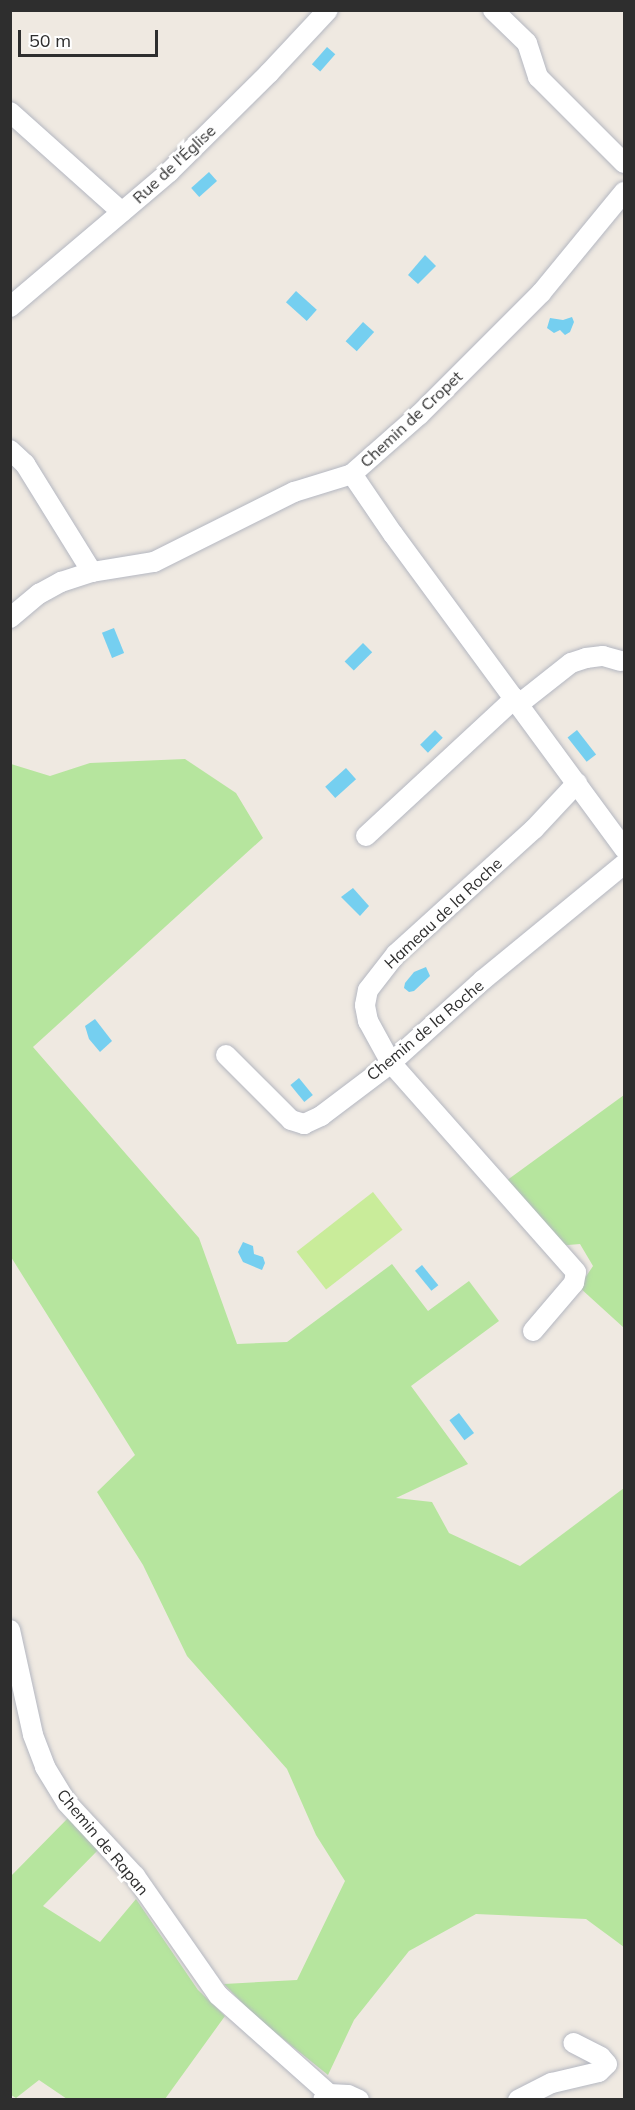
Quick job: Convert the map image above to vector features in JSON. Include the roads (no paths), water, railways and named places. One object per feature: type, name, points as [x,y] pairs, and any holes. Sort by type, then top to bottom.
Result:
[{"type":"street","name":"Rue de l'Église","points":[[10,307],[169,172],[269,73],[328,10]]},
{"type":"street","points":[[493,10],[527,44],[538,76],[624,163]]},
{"type":"street","points":[[10,112],[122,212]]},
{"type":"street","name":"Chemin de Cropet","points":[[10,618],[39,594],[61,582],[92,572],[154,562],[294,492],[352,474],[419,415],[541,293],[624,192]]},
{"type":"street","points":[[10,450],[25,464],[92,572]]},
{"type":"street","points":[[352,474],[393,534],[624,849]]},
{"type":"street","points":[[366,836],[517,701],[571,663],[586,658],[603,657],[620,661]]},
{"type":"street","name":"Hameau de la Roche","points":[[532,1332],[574,1283],[576,1272],[391,1063],[368,1021],[365,1005],[368,990],[396,954],[534,829],[577,783]]},
{"type":"street","name":"Chemin de la Roche","points":[[226,1055],[291,1120],[304,1124],[321,1116],[391,1063],[483,980],[624,864]]},
{"type":"street","name":"Chemin de Rapan","points":[[10,1630],[33,1736],[45,1767],[67,1803],[135,1876],[218,1995],[326,2097]]},
{"type":"street","points":[[518,2100],[552,2082],[598,2072],[607,2064],[601,2057],[573,2043]]},
{"type":"street","points":[[326,2097],[348,2095],[359,2100]]},
{"type":"water","points":[[327,47],[335,54],[320,72],[312,64]]},
{"type":"water","points":[[209,172],[217,181],[199,197],[191,188]]},
{"type":"water","points":[[425,255],[436,266],[418,284],[408,275]]},
{"type":"water","points":[[296,291],[317,310],[307,321],[286,302]]},
{"type":"water","points":[[572,317],[574,322],[570,332],[565,335],[560,330],[554,333],[547,328],[550,318],[563,320]]},
{"type":"water","points":[[363,322],[374,332],[357,351],[346,341]]},
{"type":"water","points":[[114,628],[124,653],[112,658],[102,633]]},
{"type":"water","points":[[363,643],[372,652],[354,671],[345,661]]},
{"type":"water","points":[[435,730],[443,738],[428,753],[420,745]]},
{"type":"water","points":[[577,730],[596,754],[587,762],[568,737]]},
{"type":"water","points":[[346,768],[356,779],[335,798],[325,787]]},
{"type":"water","points":[[353,888],[369,906],[360,916],[341,897]]},
{"type":"water","points":[[426,967],[430,976],[414,991],[409,992],[404,988],[405,983],[414,972]]},
{"type":"water","points":[[95,1019],[112,1041],[100,1052],[89,1039],[85,1026]]},
{"type":"water","points":[[299,1078],[313,1095],[304,1102],[290,1085]]},
{"type":"water","points":[[243,1242],[253,1246],[254,1254],[263,1257],[265,1263],[262,1270],[243,1262],[238,1252]]},
{"type":"water","points":[[422,1265],[438,1285],[431,1291],[415,1271]]},
{"type":"water","points":[[459,1413],[474,1433],[464,1440],[449,1420]]}]
